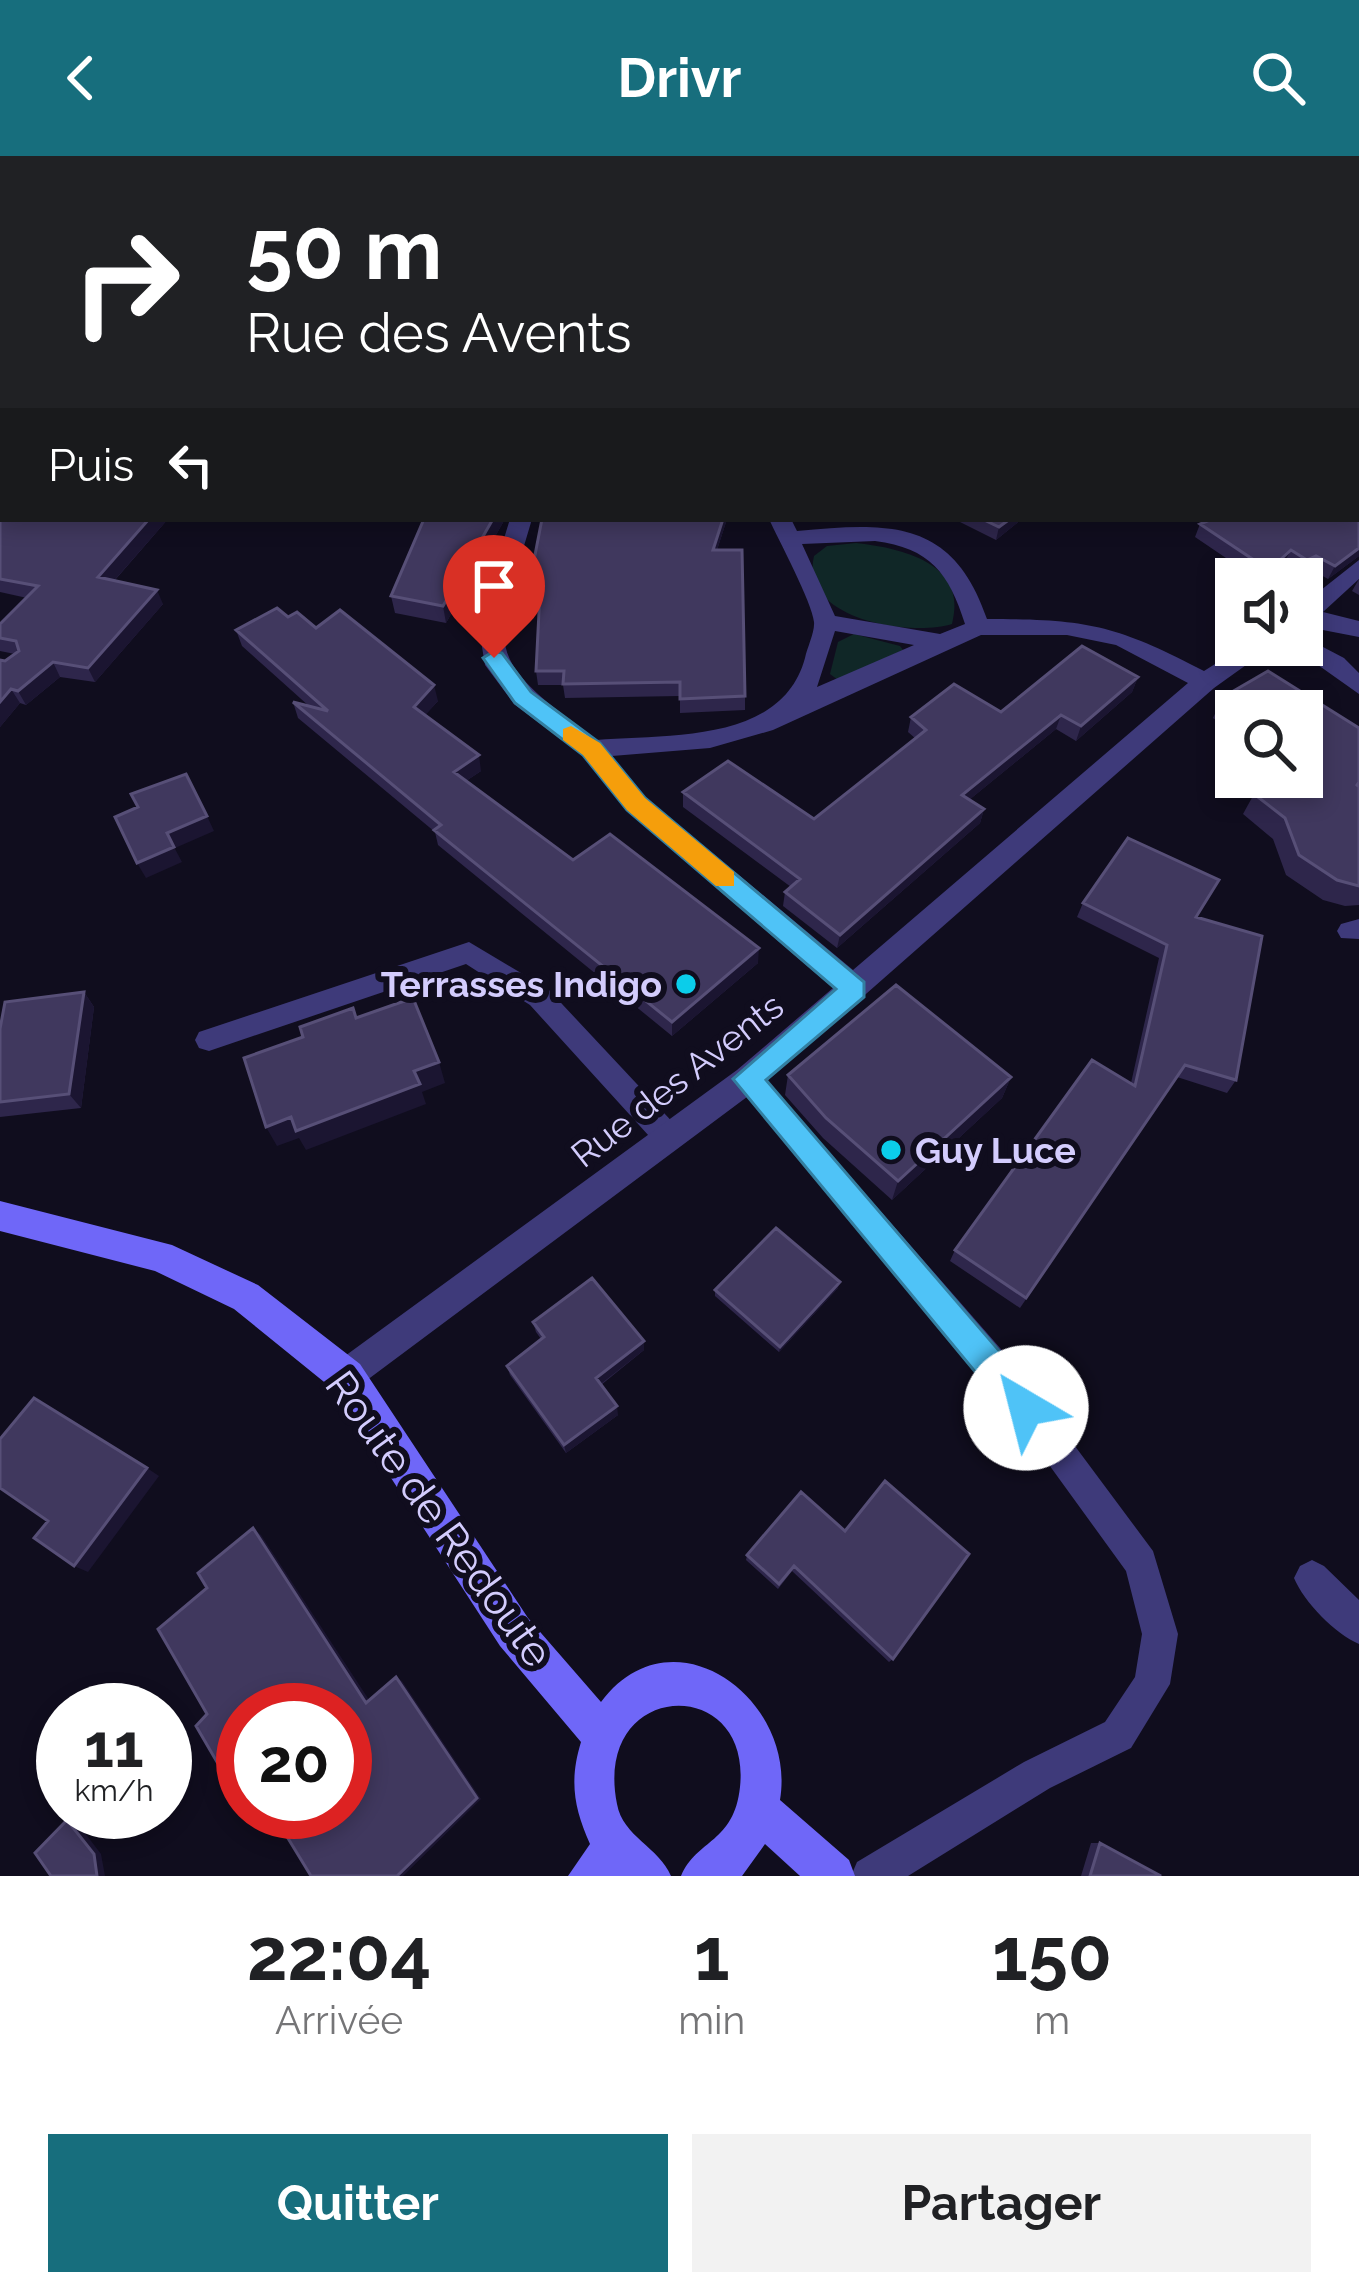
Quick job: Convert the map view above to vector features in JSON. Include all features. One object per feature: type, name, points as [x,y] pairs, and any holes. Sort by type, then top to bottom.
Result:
[{"type":"main road","name":"Route de Redoute","points":[[0,1216],[160,1256],[246,1298],[347,1377],[514,1632],[602,1734]]},
{"type":"main road","points":[[618,1867],[599,1824],[592,1793],[602,1734],[618,1708],[641,1690],[667,1681],[694,1683],[719,1695],[742,1715],[755,1742],[762,1775],[758,1809],[736,1853],[704,1876]]},
{"type":"main road","points":[[758,1809],[833,1876]]},
{"type":"street","points":[[520,522],[490,623],[494,658],[523,698],[591,749],[636,804],[855,989]]},
{"type":"street","points":[[794,707],[814,669],[826,622],[784,529],[872,536],[936,550],[954,568],[978,627]]},
{"type":"street","points":[[1323,599],[1359,567]]},
{"type":"street","points":[[1323,620],[1359,629]]},
{"type":"street","points":[[826,622],[939,642]]},
{"type":"street","points":[[591,749],[710,740],[764,724],[978,627],[1067,627],[1124,639],[1205,682]]},
{"type":"street","name":"Rue des Avents","points":[[347,1377],[748,1079],[1205,682],[1230,666]]},
{"type":"lane","points":[[1323,655],[1359,686]]},
{"type":"lane","points":[[209,1040],[469,952],[539,997],[669,1138]]},
{"type":"lane","points":[[748,1079],[1003,1375],[1141,1563],[1160,1634],[1152,1684],[1118,1735],[1037,1775],[871,1876]]},
{"type":"lane","points":[[1312,1578],[1359,1626]]},
{"type":"green space","points":[[856,543],[911,555],[941,573],[955,603],[952,624],[886,625],[840,609],[823,595],[814,578],[814,556],[827,546]]},
{"type":"green space","points":[[854,634],[903,650],[838,680],[830,674],[838,642]]},
{"type":"building","points":[[0,522],[146,522],[98,577],[157,590],[88,668],[53,662],[18,691],[11,689],[0,702],[0,660],[19,651],[16,641],[0,638],[0,624],[38,586],[0,579]]},
{"type":"building","points":[[423,522],[491,522],[443,606],[391,596]]},
{"type":"building","points":[[541,522],[722,522],[713,550],[742,550],[745,696],[680,699],[680,682],[563,684],[564,671],[536,671],[540,592],[528,591]]},
{"type":"building","points":[[1359,522],[1359,548],[1335,566],[1291,550],[1282,558],[1251,558],[1200,524]]},
{"type":"building","points":[[277,608],[288,617],[297,612],[316,628],[340,610],[434,685],[414,707],[479,755],[454,772],[573,860],[610,834],[759,948],[672,1022],[434,830],[441,825],[293,702],[328,711],[236,630]]},
{"type":"building","points":[[1082,646],[1138,677],[1081,726],[1061,715],[962,795],[984,809],[840,935],[785,892],[800,879],[683,792],[728,761],[814,819],[926,730],[911,717],[954,684],[1001,712]]},
{"type":"building","points":[[1268,671],[1298,690],[1235,690]]},
{"type":"building","points":[[1323,705],[1359,728],[1359,886],[1337,880],[1299,855],[1285,818],[1259,798],[1323,798]]},
{"type":"building","points":[[186,774],[207,816],[167,833],[174,847],[137,863],[115,817],[138,807],[131,794]]},
{"type":"building","points":[[1128,838],[1219,880],[1196,917],[1262,936],[1236,1080],[1185,1065],[1026,1298],[955,1250],[1092,1060],[1135,1086],[1167,945],[1083,903]]},
{"type":"building","name":"Guy Luce","points":[[896,985],[1011,1077],[898,1181],[826,1118],[788,1075]]},
{"type":"building","points":[[84,992],[69,1094],[0,1102],[0,1029],[5,1002]]},
{"type":"building","points":[[413,998],[439,1062],[414,1071],[420,1084],[296,1131],[291,1117],[266,1127],[244,1058],[303,1037],[300,1027],[353,1008],[356,1018]]},
{"type":"building","points":[[776,1228],[840,1282],[780,1347],[715,1290]]},
{"type":"building","points":[[592,1278],[644,1341],[596,1378],[617,1406],[564,1445],[507,1366],[544,1337],[533,1322]]},
{"type":"building","points":[[34,1398],[147,1468],[74,1566],[34,1538],[48,1521],[0,1488],[0,1439]]},
{"type":"building","points":[[885,1481],[969,1554],[893,1659],[794,1566],[779,1584],[747,1555],[801,1492],[845,1531]]},
{"type":"building","points":[[253,1528],[353,1683],[216,1683],[216,1760],[196,1726],[207,1714],[158,1629],[207,1588],[198,1573]]},
{"type":"building","points":[[396,1677],[477,1798],[397,1876],[311,1876],[288,1839],[372,1839],[372,1698]]},
{"type":"building","points":[[49,1839],[82,1839],[94,1854],[97,1876],[51,1876],[35,1853]]},
{"type":"building","points":[[1100,1843],[1161,1876],[1090,1876]]},
{"type":"slow traffic","points":[[571,735],[591,749],[636,804],[725,879]]},
{"type":"place","name":"Terrasses Indigo","points":[[686,984]]},
{"type":"place","name":"Guy Luce","points":[[891,1150]]},
{"type":"route","points":[[494,658],[523,698],[591,749],[636,804],[855,989],[748,1079],[1003,1375],[1026,1408]]}]
